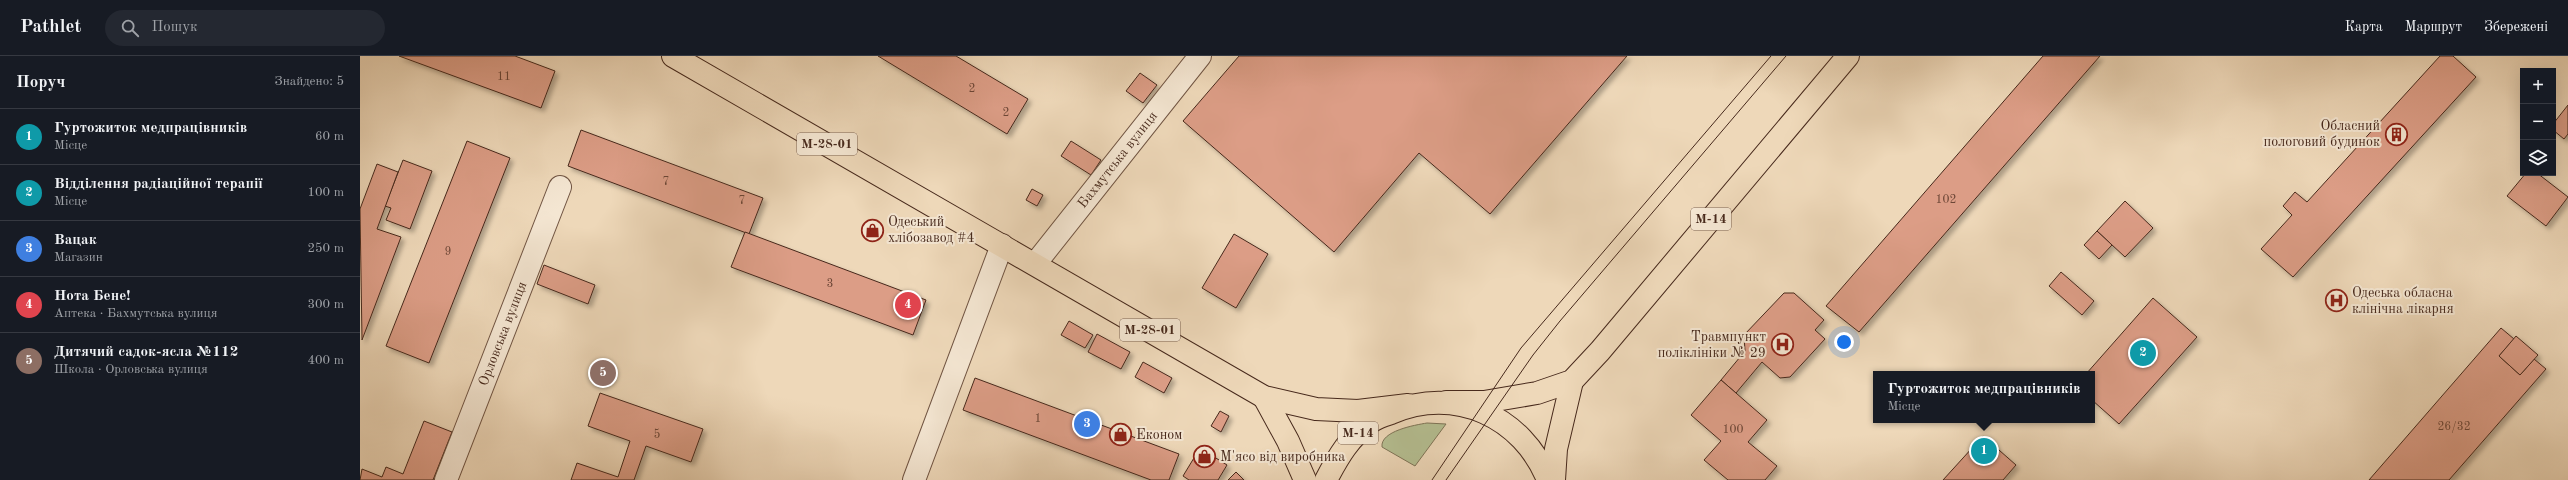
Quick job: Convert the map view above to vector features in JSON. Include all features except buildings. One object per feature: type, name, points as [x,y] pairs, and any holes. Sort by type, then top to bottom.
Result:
[{"type":"highway","name":"М-28-01","points":[[673,56],[1264,397],[1316,409],[1358,411],[1408,405]]},
{"type":"highway","name":"М-14","points":[[1326,480],[1343,447],[1372,421],[1408,405],[1501,400],[1537,393],[1572,381],[1600,351],[1848,56]]},
{"type":"highway","name":"М-14","points":[[1554,480],[1556,449],[1572,381]]},
{"type":"highway","points":[[1264,397],[1288,440],[1305,480]]},
{"type":"highway","name":"М-14","points":[[1446,402],[1490,414],[1519,434],[1540,462],[1548,480]]},
{"type":"street","name":"Бахмутська вулиця","points":[[1035,264],[1200,56]]},
{"type":"street","name":"Орловська вулиця","points":[[446,480],[560,186]]},
{"type":"street","points":[[914,480],[1002,245]]},
{"type":"green space","points":[[1427,423],[1446,424],[1415,466],[1382,447],[1383,441],[1392,433],[1407,427]]},
{"type":"tram line","points":[[1432,480],[1521,348],[1771,56]]},
{"type":"tram line","points":[[1446,480],[1533,355],[1560,321],[1786,56]]},
{"type":"place","name":"Обласний пологовий будинок","points":[[2396,134]]},
{"type":"place","name":"Одеський хлібозавод #4","points":[[872,230]]},
{"type":"place","name":"Одеська обласна клінічна лікарня","points":[[2337,301]]},
{"type":"place","name":"Нота Бене!","points":[[908,305]]},
{"type":"place","name":"Травмпункт поліклініки № 29","points":[[1782,345]]},
{"type":"place","name":"Відділення радіаційної терапії","points":[[2143,353]]},
{"type":"place","name":"Дитячий садок-ясла №112","points":[[603,373]]},
{"type":"place","name":"Вацак","points":[[1087,424]]},
{"type":"place","name":"Економ","points":[[1121,435]]},
{"type":"place","name":"Гуртожиток медпрацівників","points":[[1984,451]]},
{"type":"place","name":"М'ясо від виробника","points":[[1205,457]]}]
